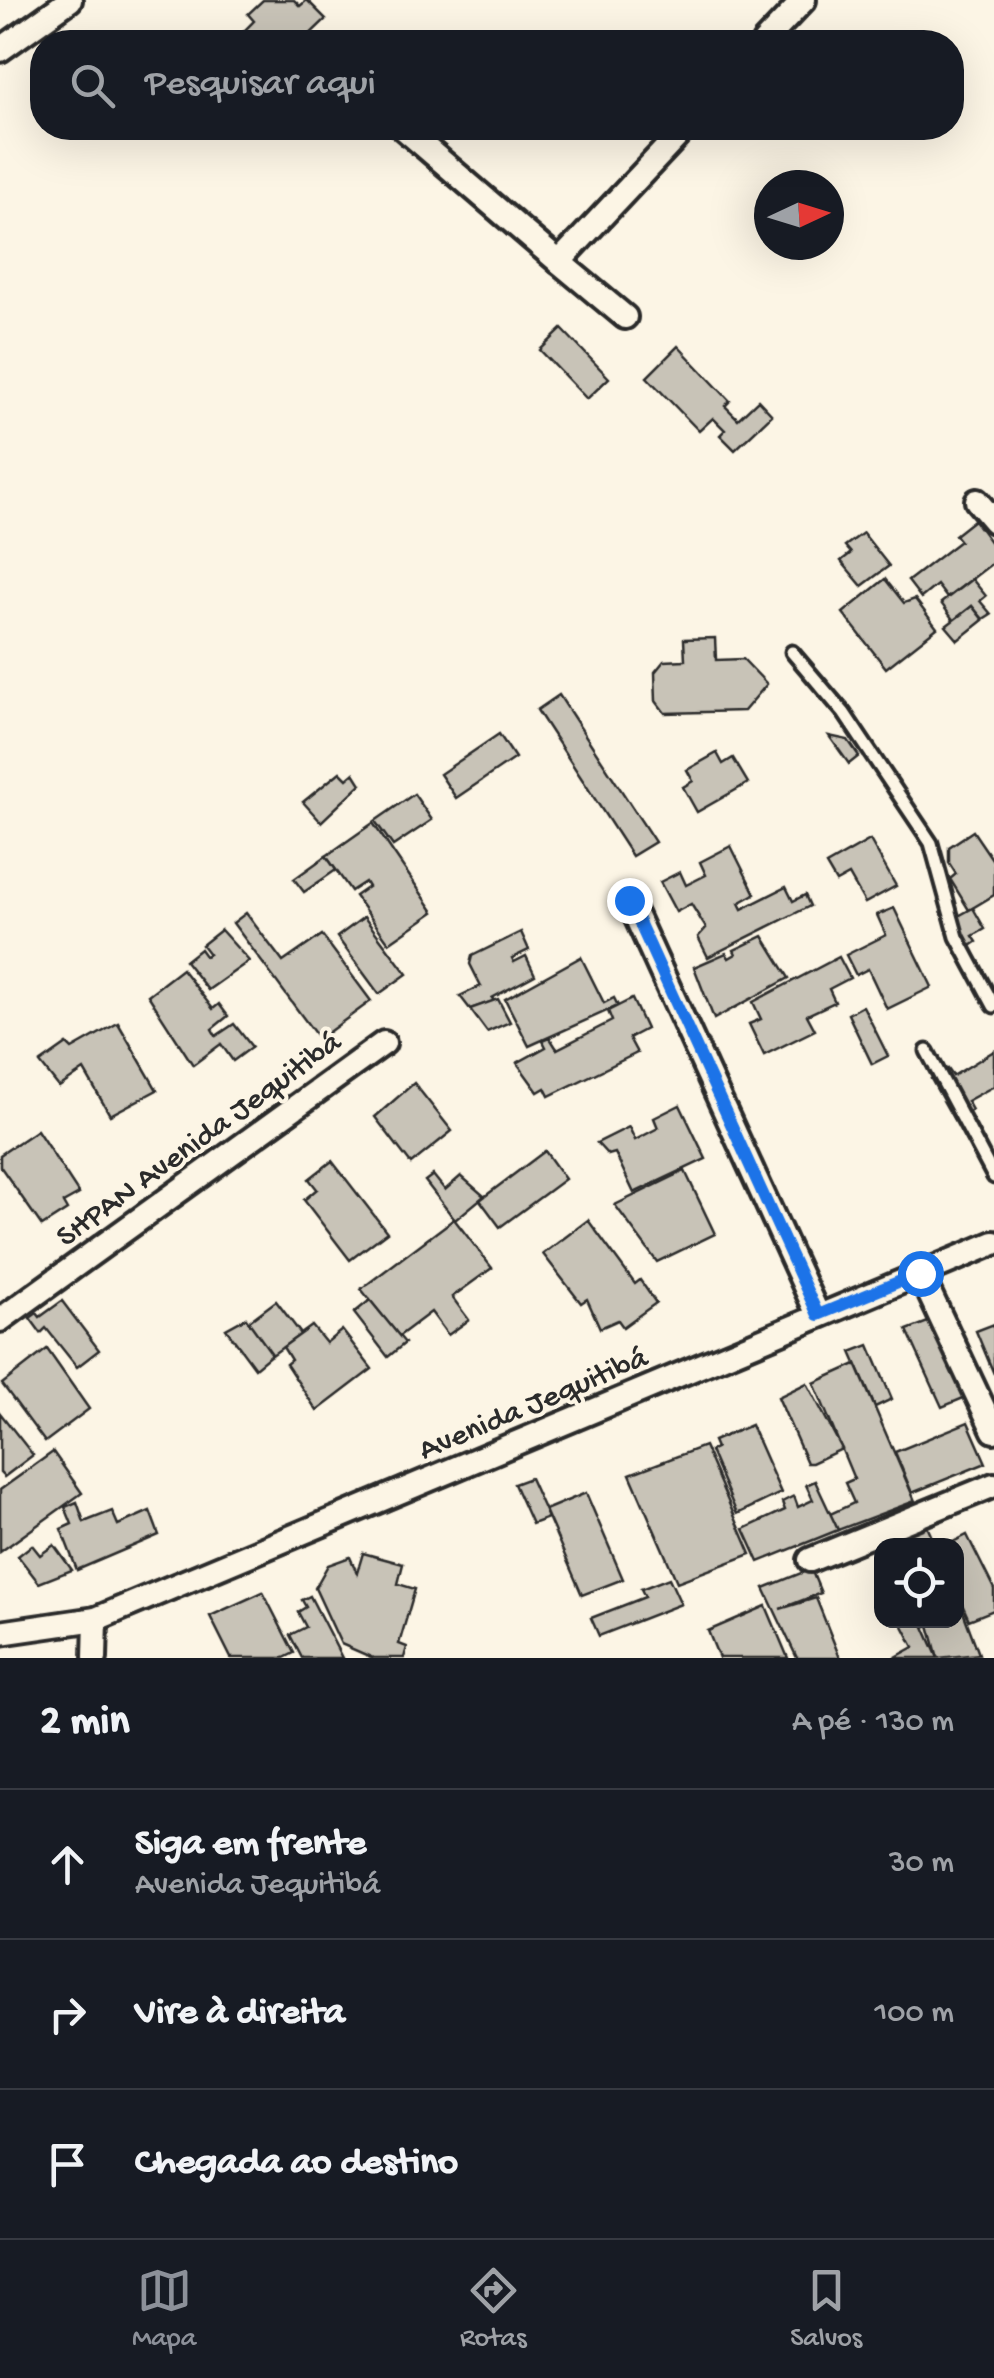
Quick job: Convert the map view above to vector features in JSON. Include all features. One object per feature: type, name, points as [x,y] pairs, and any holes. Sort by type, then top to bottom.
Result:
[{"type":"street","points":[[0,50],[70,0]]},
{"type":"street","points":[[775,30],[804,0]]},
{"type":"street","points":[[417,140],[625,317]]},
{"type":"street","points":[[558,262],[673,140]]},
{"type":"street","points":[[978,501],[994,521]]},
{"type":"street","points":[[629,900],[818,1315]]},
{"type":"street","name":"SHPAN Avenida Jequitibá","points":[[0,1320],[384,1042]]},
{"type":"street","name":"Avenida Jequitibá","points":[[96,1619],[994,1244]]},
{"type":"street","points":[[920,1273],[994,1431]]},
{"type":"street","points":[[810,1560],[994,1484]]},
{"type":"street","points":[[0,1633],[96,1619],[95,1658]]},
{"type":"lane","points":[[792,652],[844,713],[931,843],[957,938],[994,1006]]},
{"type":"lane","points":[[928,1051],[994,1178]]},
{"type":"building","points":[[263,0],[294,0],[300,6],[307,0],[326,19],[315,30],[245,30],[254,21],[248,14]]},
{"type":"building","points":[[562,329],[609,378],[587,399],[540,350]]},
{"type":"building","points":[[678,346],[730,401],[725,406],[738,419],[758,400],[772,415],[735,450],[720,435],[725,430],[713,418],[699,431],[647,377]]},
{"type":"building","points":[[974,520],[994,547],[994,562],[947,598],[937,585],[921,598],[908,581],[960,541],[955,535]]},
{"type":"building","points":[[863,533],[889,566],[862,586],[841,561],[851,553],[845,546]]},
{"type":"building","points":[[885,579],[904,603],[915,599],[937,628],[886,668],[843,613]]},
{"type":"building","points":[[972,579],[986,596],[980,601],[991,614],[983,619],[972,606],[954,621],[941,603]]},
{"type":"building","points":[[972,606],[983,620],[958,640],[946,626]]},
{"type":"building","points":[[715,638],[716,660],[743,659],[767,684],[744,711],[665,713],[656,701],[655,672],[664,661],[685,660],[684,639]]},
{"type":"building","points":[[559,695],[655,842],[632,856],[537,710]]},
{"type":"building","points":[[499,734],[515,758],[456,798],[440,774]]},
{"type":"building","points":[[829,736],[848,740],[859,756],[849,764]]},
{"type":"building","points":[[717,753],[723,764],[733,758],[748,783],[697,812],[683,787],[693,781],[687,770]]},
{"type":"building","points":[[340,772],[347,779],[354,773],[361,784],[321,822],[303,802]]},
{"type":"building","points":[[414,794],[432,820],[393,846],[375,821]]},
{"type":"building","points":[[373,823],[434,912],[389,943],[355,896],[368,887],[365,882],[351,891],[326,856]]},
{"type":"building","points":[[973,831],[994,862],[994,895],[969,910],[950,879],[956,874],[949,863],[949,847]]},
{"type":"building","points":[[870,840],[896,886],[865,903],[849,875],[836,882],[826,865]]},
{"type":"building","points":[[731,846],[755,894],[739,903],[742,909],[786,887],[793,901],[805,895],[810,906],[708,957],[698,937],[706,928],[691,904],[676,912],[660,882],[680,872],[686,885],[706,875],[700,862]]},
{"type":"building","points":[[326,856],[336,870],[304,892],[294,879]]},
{"type":"building","points":[[894,908],[932,987],[887,1009],[868,969],[856,975],[846,955],[886,935],[877,915]]},
{"type":"building","points":[[973,908],[985,929],[973,936],[977,942],[963,951],[953,919]]},
{"type":"building","points":[[246,913],[283,962],[322,935],[371,1001],[319,1039],[233,923]]},
{"type":"building","points":[[364,917],[407,974],[379,994],[337,937]]},
{"type":"building","points":[[221,930],[249,961],[208,990],[185,961],[200,949],[205,956],[209,954],[202,945]]},
{"type":"building","points":[[521,932],[529,950],[512,958],[514,962],[526,956],[535,975],[492,998],[494,1001],[470,1009],[460,996],[481,986],[470,964],[472,956]]},
{"type":"building","points":[[763,936],[789,978],[714,1019],[694,967],[726,953],[729,958],[736,954],[734,950]]},
{"type":"building","points":[[581,957],[604,1003],[614,998],[618,1006],[529,1046],[505,999]]},
{"type":"building","points":[[839,957],[850,978],[829,989],[835,1002],[807,1015],[815,1030],[764,1055],[749,1024],[761,1019],[753,1002]]},
{"type":"building","points":[[182,969],[213,1009],[219,1004],[228,1016],[212,1029],[216,1036],[234,1024],[252,1047],[233,1061],[221,1044],[193,1065],[148,995]]},
{"type":"building","points":[[498,999],[510,1022],[487,1032],[470,1009]]},
{"type":"building","points":[[632,999],[646,1029],[629,1038],[637,1053],[549,1096],[545,1088],[538,1092],[517,1063],[546,1047],[543,1041],[550,1038],[557,1049],[612,1021],[608,1011]]},
{"type":"building","points":[[863,1006],[888,1056],[872,1064],[848,1014]]},
{"type":"building","points":[[118,1023],[157,1090],[110,1115],[84,1070],[59,1087],[40,1063],[67,1044],[72,1049]]},
{"type":"building","points":[[994,1051],[994,1086],[967,1101],[972,1110],[954,1120],[931,1079],[948,1069],[953,1076]]},
{"type":"building","points":[[414,1083],[452,1131],[411,1164],[375,1117]]},
{"type":"building","points":[[680,1105],[706,1159],[634,1193],[615,1153],[608,1155],[597,1143],[629,1127],[635,1140],[658,1128],[654,1118]]},
{"type":"building","points":[[37,1130],[79,1194],[63,1203],[67,1210],[42,1226],[0,1166],[0,1155]]},
{"type":"building","points":[[545,1151],[565,1179],[500,1227],[480,1200]]},
{"type":"building","points":[[332,1161],[387,1232],[350,1260],[304,1200],[317,1189],[309,1179]]},
{"type":"building","points":[[685,1171],[715,1234],[657,1262],[615,1205]]},
{"type":"building","points":[[433,1175],[445,1190],[461,1176],[484,1196],[455,1220],[425,1181]]},
{"type":"building","points":[[454,1219],[492,1268],[452,1297],[469,1320],[448,1335],[431,1312],[399,1336],[361,1289]]},
{"type":"building","points":[[588,1220],[635,1284],[640,1280],[656,1303],[623,1327],[618,1320],[600,1328],[587,1299],[581,1303],[543,1254]]},
{"type":"building","points":[[370,1300],[405,1343],[388,1357],[354,1313]]},
{"type":"building","points":[[62,1301],[99,1350],[77,1367],[46,1328],[41,1333],[30,1318],[37,1313],[40,1317]]},
{"type":"building","points":[[276,1301],[301,1334],[272,1355],[248,1322]]},
{"type":"building","points":[[246,1318],[272,1354],[255,1368],[226,1329]]},
{"type":"building","points":[[933,1320],[966,1397],[942,1407],[907,1330]]},
{"type":"building","points":[[994,1324],[994,1374],[976,1331]]},
{"type":"building","points":[[312,1326],[326,1343],[342,1330],[372,1369],[317,1411],[286,1364],[291,1360],[283,1347]]},
{"type":"building","points":[[869,1345],[892,1399],[875,1407],[851,1352]]},
{"type":"building","points":[[47,1349],[89,1409],[45,1442],[2,1384]]},
{"type":"building","points":[[856,1364],[915,1501],[838,1530],[830,1514],[854,1503],[845,1483],[854,1479],[814,1383]]},
{"type":"building","points":[[807,1383],[842,1449],[812,1463],[807,1463],[778,1397]]},
{"type":"building","points":[[0,1413],[33,1455],[4,1477],[0,1473]]},
{"type":"building","points":[[968,1422],[986,1463],[912,1493],[895,1452]]},
{"type":"building","points":[[751,1425],[781,1493],[737,1514],[710,1451],[716,1448],[713,1441]]},
{"type":"building","points":[[704,1446],[751,1554],[677,1582],[630,1474]]},
{"type":"building","points":[[53,1452],[82,1493],[0,1552],[0,1490]]},
{"type":"building","points":[[530,1478],[548,1518],[532,1524],[514,1484]]},
{"type":"building","points":[[815,1481],[838,1530],[759,1562],[744,1529],[785,1510],[782,1502],[794,1496],[798,1507],[813,1500],[806,1485]]},
{"type":"building","points":[[586,1493],[623,1579],[582,1595],[545,1510]]},
{"type":"building","points":[[77,1502],[84,1522],[112,1511],[118,1525],[150,1511],[159,1535],[77,1570],[61,1529],[72,1524],[65,1507]]},
{"type":"building","points":[[926,1524],[932,1538],[912,1538],[909,1532]]},
{"type":"building","points":[[967,1535],[994,1589],[994,1610],[969,1620],[964,1609],[961,1538]]},
{"type":"building","points":[[32,1545],[40,1555],[54,1545],[72,1570],[39,1583],[18,1556]]},
{"type":"building","points":[[363,1553],[403,1564],[398,1584],[415,1589],[399,1644],[407,1647],[404,1658],[373,1658],[341,1644],[315,1588],[328,1565],[350,1557],[357,1573]]},
{"type":"building","points":[[811,1569],[821,1593],[780,1609],[816,1598],[840,1658],[797,1658],[764,1588]]},
{"type":"building","points":[[669,1578],[681,1604],[599,1636],[591,1618],[645,1597],[641,1589]]},
{"type":"building","points":[[263,1592],[294,1653],[284,1658],[231,1658],[210,1616]]},
{"type":"building","points":[[310,1596],[342,1658],[302,1658],[290,1635],[306,1627],[298,1612],[306,1607],[302,1600]]},
{"type":"building","points":[[766,1606],[788,1658],[719,1658],[708,1631]]},
{"type":"building","points":[[964,1614],[979,1654],[938,1658],[930,1628],[964,1628]]},
{"type":"building","points":[[904,1628],[925,1628],[938,1658],[894,1658],[914,1647]]},
{"type":"route","points":[[629,900],[818,1315],[920,1273]]}]
